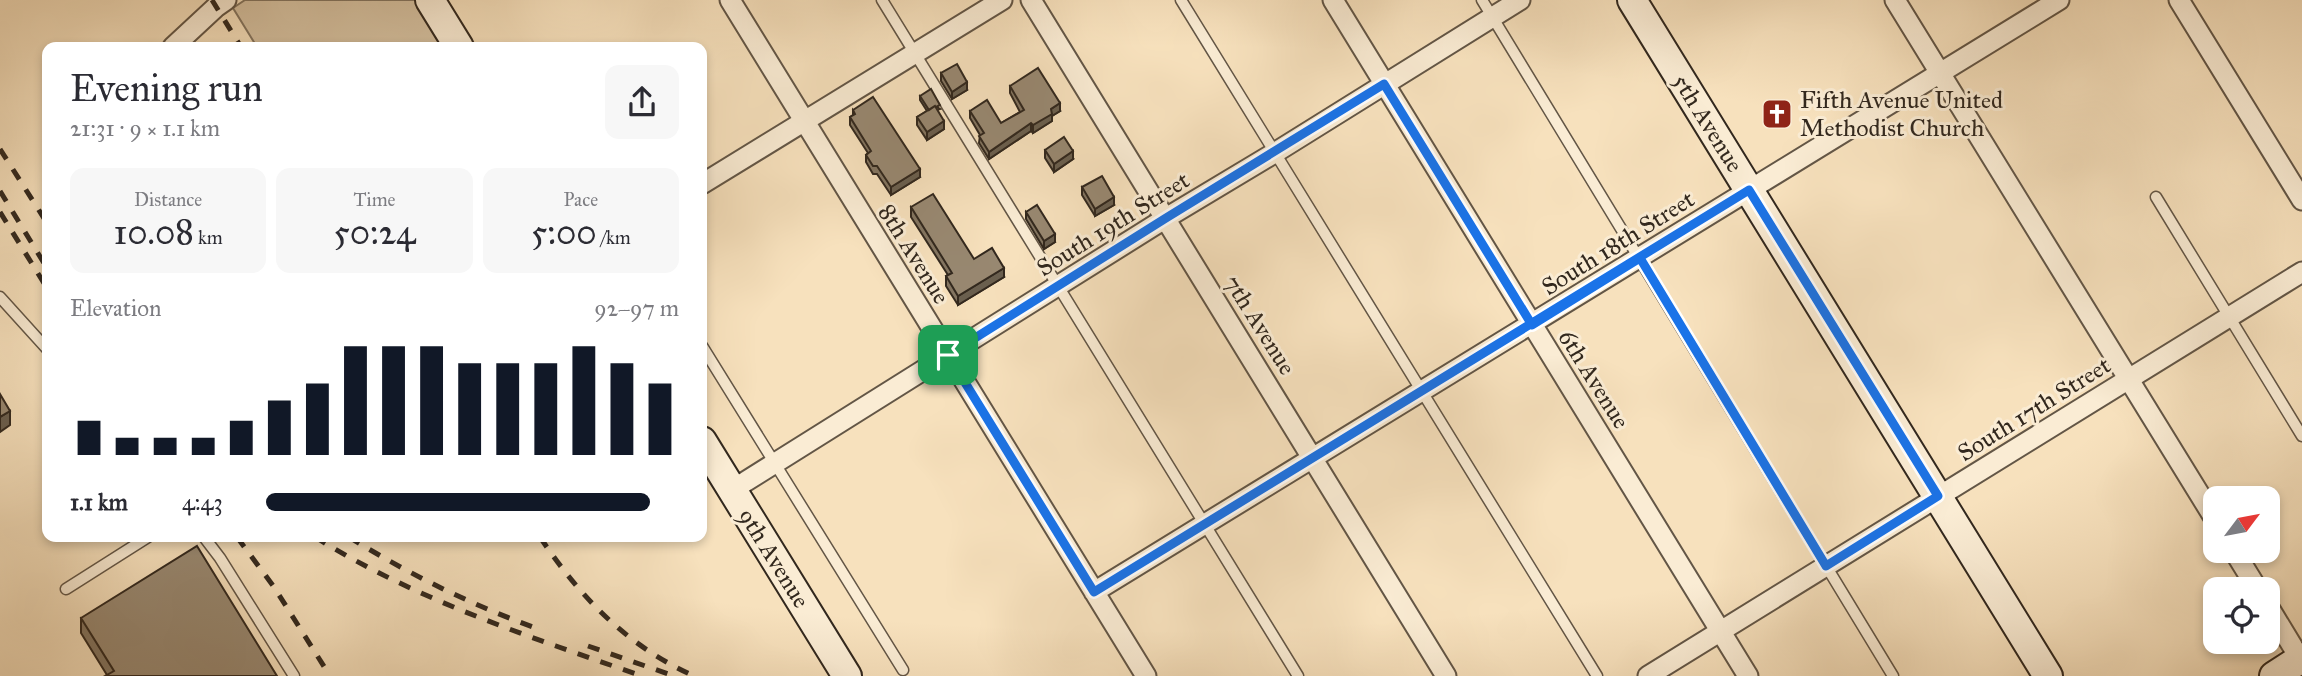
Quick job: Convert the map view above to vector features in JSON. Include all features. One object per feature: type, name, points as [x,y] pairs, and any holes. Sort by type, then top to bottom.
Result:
[{"type":"street","points":[[176,42],[226,0]]},
{"type":"street","points":[[430,0],[456,42]]},
{"type":"street","name":"8th Avenue","points":[[730,0],[1146,676]]},
{"type":"street","points":[[707,181],[1002,0]]},
{"type":"street","name":"7th Avenue","points":[[1031,0],[1446,676]]},
{"type":"street","name":"6th Avenue","points":[[1333,0],[1748,676]]},
{"type":"street","name":"South 19th Street","points":[[732,490],[1520,0]]},
{"type":"street","name":"5th Avenue","points":[[1632,0],[2048,676]]},
{"type":"street","points":[[1895,0],[2203,500]]},
{"type":"street","name":"South 18th Street","points":[[1094,592],[2059,0]]},
{"type":"street","points":[[2179,0],[2302,200]]},
{"type":"street","name":"South 17th Street","points":[[1648,676],[2302,272]]},
{"type":"street","name":"9th Avenue","points":[[707,449],[847,676]]},
{"type":"street","points":[[2274,676],[2301,660],[2280,626]]},
{"type":"lane","points":[[882,0],[1298,676]]},
{"type":"lane","points":[[1181,0],[1597,676]]},
{"type":"lane","points":[[1482,0],[1893,676]]},
{"type":"lane","points":[[2155,197],[2302,436]]},
{"type":"lane","points":[[0,297],[42,343]]},
{"type":"lane","points":[[707,354],[903,670]]},
{"type":"lane","points":[[66,589],[140,542]]},
{"type":"lane","points":[[208,542],[294,676]]},
{"type":"shaded area","points":[[245,0],[417,0],[443,42],[254,42],[233,8]]},
{"type":"building","points":[[957,64],[967,82],[952,92],[941,73]]},
{"type":"building","points":[[1038,68],[1060,103],[1051,109],[1052,114],[1033,125],[1031,123],[989,152],[979,136],[984,133],[970,111],[987,100],[1001,123],[1024,110],[1010,86]]},
{"type":"building","points":[[931,89],[940,105],[929,110],[920,96]]},
{"type":"building","points":[[873,97],[920,169],[891,187],[866,155],[871,151],[850,117],[855,114],[853,110]]},
{"type":"building","points":[[935,106],[944,121],[927,132],[917,117]]},
{"type":"building","points":[[1064,137],[1073,151],[1054,164],[1045,150]]},
{"type":"building","points":[[1102,176],[1114,197],[1095,209],[1082,187]]},
{"type":"building","points":[[933,194],[974,259],[992,248],[1004,268],[958,296],[946,276],[952,273],[911,207]]},
{"type":"building","points":[[1037,205],[1055,234],[1044,241],[1026,212]]},
{"type":"building","points":[[0,394],[10,411],[0,417]]},
{"type":"building","points":[[197,546],[277,676],[105,676],[114,671],[81,618]]},
{"type":"railway","points":[[212,0],[238,42]]},
{"type":"railway","points":[[0,149],[42,215]]},
{"type":"railway","points":[[0,191],[42,260]]},
{"type":"railway","points":[[0,212],[42,280]]},
{"type":"railway","points":[[241,542],[274,587],[330,676]]},
{"type":"railway","points":[[324,542],[393,580],[474,616],[642,676]]},
{"type":"railway","points":[[358,542],[443,589],[541,630]]},
{"type":"railway","points":[[543,542],[572,580],[626,635],[670,664],[694,676]]},
{"type":"railway","points":[[588,646],[674,676]]},
{"type":"place","name":"Fifth Avenue United Methodist Church","points":[[1777,114]]},
{"type":"route","points":[[948,355],[1094,592],[1314,459],[1532,325],[1749,190],[1938,496],[1826,566],[1640,258],[1532,325],[1384,84],[948,355]]}]
